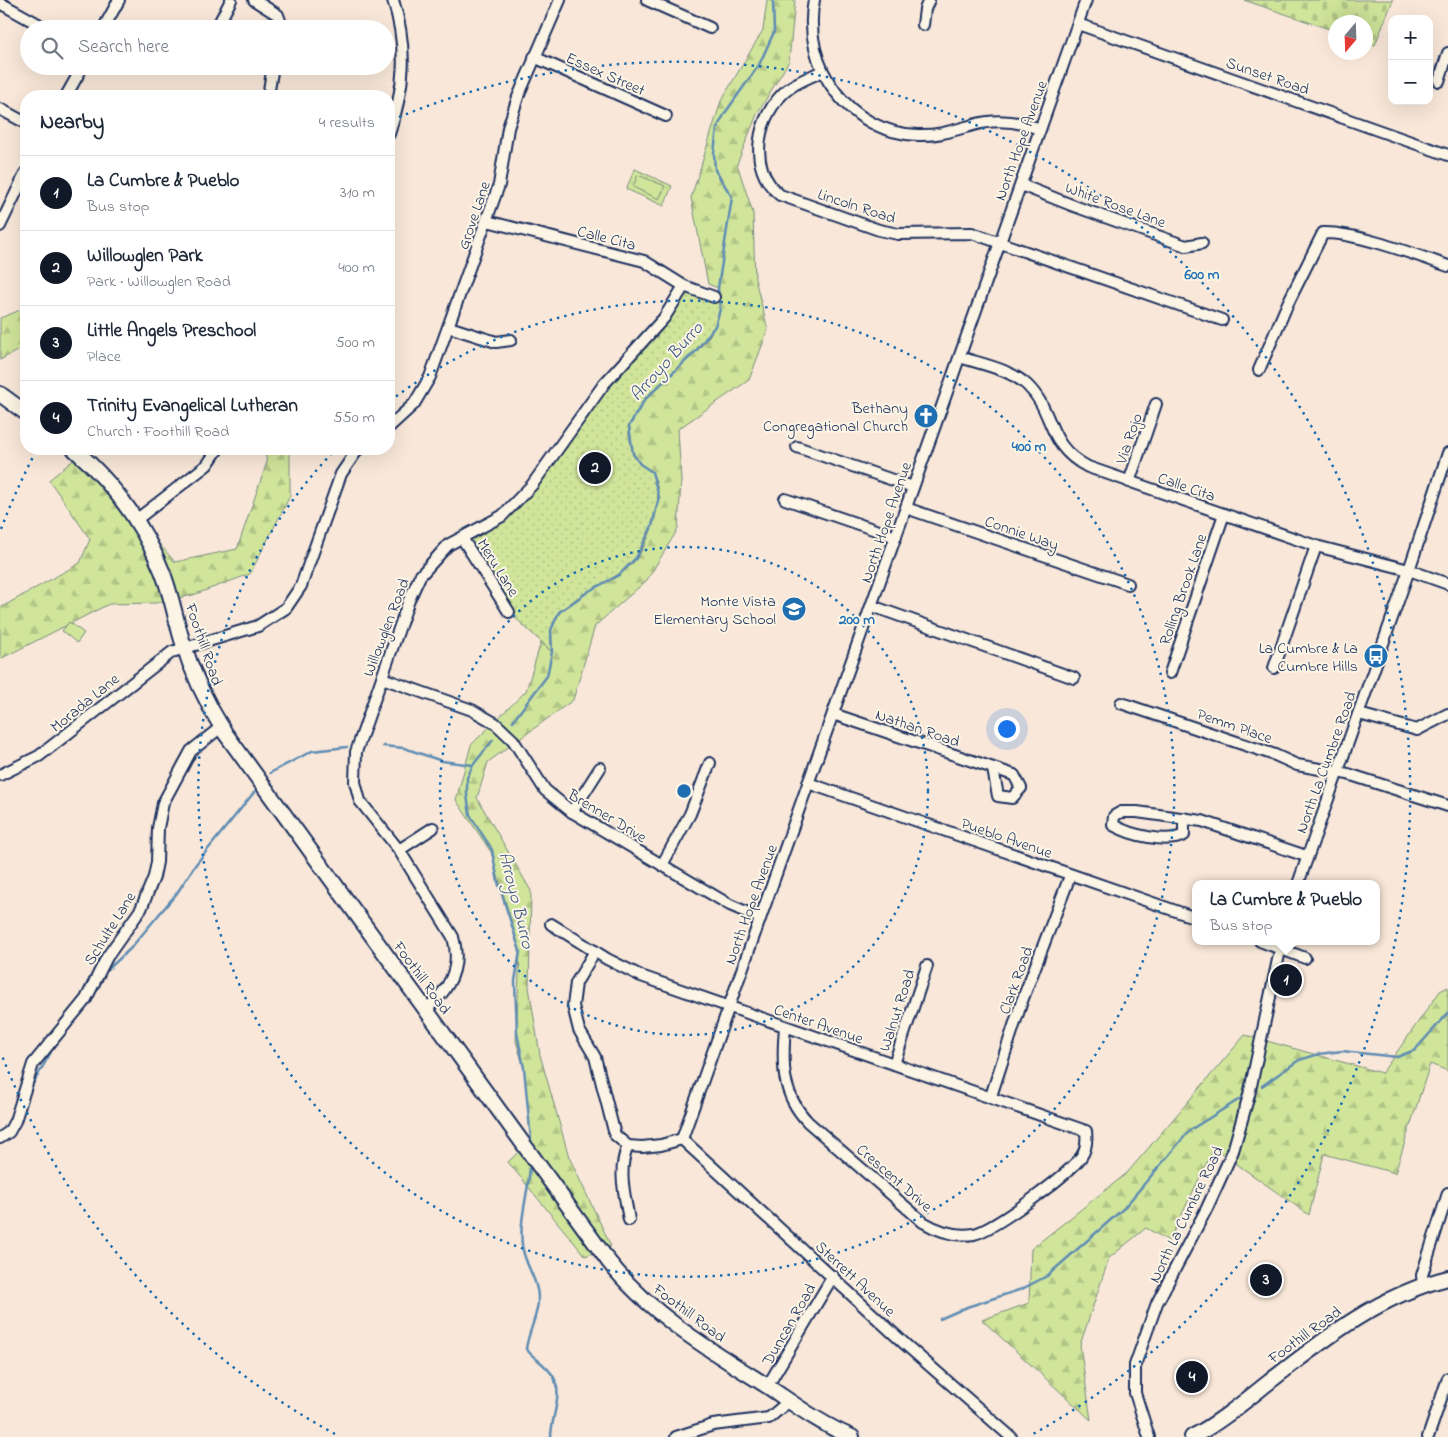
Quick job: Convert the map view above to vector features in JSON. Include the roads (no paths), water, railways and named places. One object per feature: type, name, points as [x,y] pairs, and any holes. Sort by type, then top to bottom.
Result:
[{"type":"main road","points":[[0,394],[20,409]]},
{"type":"main road","name":"Foothill Road","points":[[80,455],[112,486],[136,520],[163,573],[184,647],[200,687],[221,727],[591,1240],[620,1276],[666,1320],[845,1436]]},
{"type":"main road","name":"Foothill Road","points":[[1192,1437],[1238,1407],[1318,1344],[1364,1312],[1396,1295],[1448,1278]]},
{"type":"street","points":[[108,20],[119,0]]},
{"type":"street","points":[[221,20],[231,0]]},
{"type":"street","points":[[254,0],[278,15],[280,20]]},
{"type":"street","points":[[393,0],[402,34],[404,69],[395,115]]},
{"type":"street","name":"Grove Lane","points":[[395,422],[405,414],[424,389],[450,328],[503,171],[512,113],[534,57],[560,0]]},
{"type":"street","points":[[647,0],[710,28]]},
{"type":"street","points":[[814,0],[813,40],[822,71],[833,89],[849,107],[875,125],[896,132],[933,135],[974,124],[1005,121],[1021,122],[1040,129]]},
{"type":"street","points":[[923,25],[925,9],[929,0]]},
{"type":"street","name":"North Hope Avenue","points":[[682,1139],[1086,0]]},
{"type":"street","points":[[0,3],[31,20]]},
{"type":"street","name":"Sunset Road","points":[[1078,24],[1448,155]]},
{"type":"street","points":[[1439,81],[1448,53]]},
{"type":"street","name":"Essex Street","points":[[534,57],[666,116]]},
{"type":"street","name":"Lincoln Road","points":[[822,71],[788,89],[774,104],[764,121],[760,141],[760,162],[764,176],[774,190],[784,197],[879,230],[909,235],[960,232],[1000,242],[1222,320]]},
{"type":"street","points":[[69,90],[78,75]]},
{"type":"street","points":[[269,90],[272,75]]},
{"type":"street","points":[[0,109],[20,120]]},
{"type":"street","points":[[0,226],[20,184]]},
{"type":"street","name":"White Rose Lane","points":[[1021,184],[1074,206],[1186,246],[1202,244]]},
{"type":"street","name":"Calle Cita","points":[[487,221],[644,261],[684,286],[714,297]]},
{"type":"street","points":[[1259,370],[1288,303],[1323,233],[1336,233],[1448,266]]},
{"type":"street","name":"Willowglen Road","points":[[425,1010],[448,987],[455,971],[457,953],[453,937],[399,850],[365,809],[354,782],[356,752],[409,600],[420,576],[448,546],[502,516],[532,485],[604,384],[664,318],[684,286]]},
{"type":"street","points":[[450,328],[496,342],[511,340]]},
{"type":"street","name":"Calle Cita","points":[[960,356],[1020,380],[1035,394],[1056,440],[1071,458],[1088,467],[1316,546],[1410,570],[1448,584]]},
{"type":"street","name":"Via Rojo","points":[[1129,482],[1156,404]]},
{"type":"street","points":[[796,446],[913,487]]},
{"type":"street","name":"North La Cumbre Road","points":[[1299,880],[1306,856],[1339,772],[1410,570],[1448,453]]},
{"type":"street","points":[[136,520],[207,465],[214,455]]},
{"type":"street","points":[[184,647],[258,626],[286,608],[301,586],[341,474],[354,455]]},
{"type":"street","points":[[785,499],[896,537]]},
{"type":"street","name":"Connie Way","points":[[906,508],[1128,584]]},
{"type":"street","name":"Rolling Brook Lane","points":[[1170,673],[1224,514]]},
{"type":"street","name":"Meru Lane","points":[[462,538],[510,612]]},
{"type":"street","points":[[1274,668],[1316,546]]},
{"type":"street","points":[[872,606],[1074,678]]},
{"type":"street","name":"Morada Lane","points":[[0,775],[40,756],[172,652],[184,647]]},
{"type":"street","name":"Brenner Drive","points":[[382,678],[472,710],[495,723],[513,740],[545,790],[572,812],[730,905],[760,918]]},
{"type":"street","name":"Pemm Place","points":[[1121,703],[1275,755],[1298,765],[1339,772],[1448,806]]},
{"type":"street","name":"Nathan Road","points":[[833,714],[993,769]]},
{"type":"street","points":[[1359,714],[1417,730],[1448,714]]},
{"type":"street","name":"Schulte Lane","points":[[0,1138],[9,1132],[15,1121],[33,1064],[86,999],[107,957],[141,909],[151,886],[157,862],[158,828],[163,803],[191,751],[221,727]]},
{"type":"street","points":[[662,865],[690,814],[710,763]]},
{"type":"street","points":[[572,812],[600,768]]},
{"type":"street","name":"Pueblo Avenue","points":[[808,783],[1070,876],[1192,917]]},
{"type":"street","points":[[1184,818],[1184,835],[1175,840],[1127,833],[1113,825],[1114,816],[1121,812],[1184,818],[1218,825],[1306,856]]},
{"type":"street","points":[[399,850],[433,828]]},
{"type":"street","name":"Clark Road","points":[[991,1096],[1022,1001],[1070,876]]},
{"type":"street","name":"Center Avenue","points":[[551,924],[641,976],[785,1027],[991,1096],[1086,1131]]},
{"type":"street","points":[[1281,945],[1305,958]]},
{"type":"street","name":"North La Cumbre Road","points":[[1149,1437],[1135,1394],[1134,1375],[1136,1359],[1157,1303],[1207,1208],[1233,1150],[1249,1096],[1281,945]]},
{"type":"street","points":[[595,951],[576,983],[574,996],[575,1016],[579,1030],[595,1057],[615,1135],[628,1146],[661,1145],[682,1139]]},
{"type":"street","name":"Walnut Road","points":[[894,1064],[927,966]]},
{"type":"street","name":"Crescent Drive","points":[[785,1027],[783,1074],[790,1096],[797,1108],[808,1122],[923,1222],[941,1231],[963,1235],[987,1230],[1056,1180],[1081,1157],[1087,1141],[1086,1131]]},
{"type":"street","name":"Sterrett Avenue","points":[[682,1139],[906,1344],[1011,1437]]},
{"type":"street","points":[[628,1146],[624,1154],[621,1172],[629,1220]]},
{"type":"street","points":[[1423,1286],[1422,1276],[1448,1193]]},
{"type":"street","name":"Duncan Road","points":[[767,1387],[833,1276]]},
{"type":"street","points":[[1428,1437],[1448,1378]]},
{"type":"street","points":[[676,1437],[713,1425],[768,1418],[789,1401]]},
{"type":"waterway","name":"Arroyo Burro","points":[[513,721],[547,676],[552,652],[551,630],[559,612],[589,591],[619,575],[636,558],[652,526],[659,497],[652,472],[640,464],[633,454],[629,426],[645,399],[696,351],[715,326],[720,309],[718,288],[732,197],[715,170],[714,153],[717,128],[725,113],[759,65],[774,32],[773,0]]},
{"type":"waterway","name":"Arroyo Burro","points":[[493,740],[473,765],[467,778],[467,795],[470,815],[492,850],[498,882],[520,951],[515,981],[517,1033],[524,1068],[531,1140]]},
{"type":"waterway","points":[[383,746],[404,748],[442,761],[473,765]]},
{"type":"waterway","points":[[270,773],[312,751],[347,747]]},
{"type":"waterway","points":[[103,974],[130,949],[177,893],[196,864],[256,790]]},
{"type":"waterway","points":[[1262,1086],[1299,1060],[1319,1054],[1342,1051],[1397,1057],[1415,1050],[1448,1013]]},
{"type":"waterway","points":[[29,1091],[56,1043]]},
{"type":"waterway","points":[[940,1319],[967,1307],[1022,1289],[1047,1276],[1123,1209],[1190,1130],[1243,1097]]},
{"type":"waterway","name":"Arroyo Burro","points":[[530,1165],[521,1235],[523,1252],[536,1286],[538,1300],[526,1349],[547,1368],[556,1383],[557,1398],[551,1437]]},
{"type":"place","name":"Bethany Congregational Church","points":[[926,416]]},
{"type":"place","name":"Willowglen Park","points":[[595,468]]},
{"type":"place","name":"Monte Vista Elementary School","points":[[794,609]]},
{"type":"place","name":"La Cumbre & La Cumbre Hills","points":[[1376,656]]},
{"type":"place","name":"La Cumbre & Pueblo","points":[[1286,980]]},
{"type":"place","name":"Little Angels Preschool","points":[[1266,1280]]},
{"type":"place","name":"Trinity Evangelical Lutheran","points":[[1192,1377]]}]
